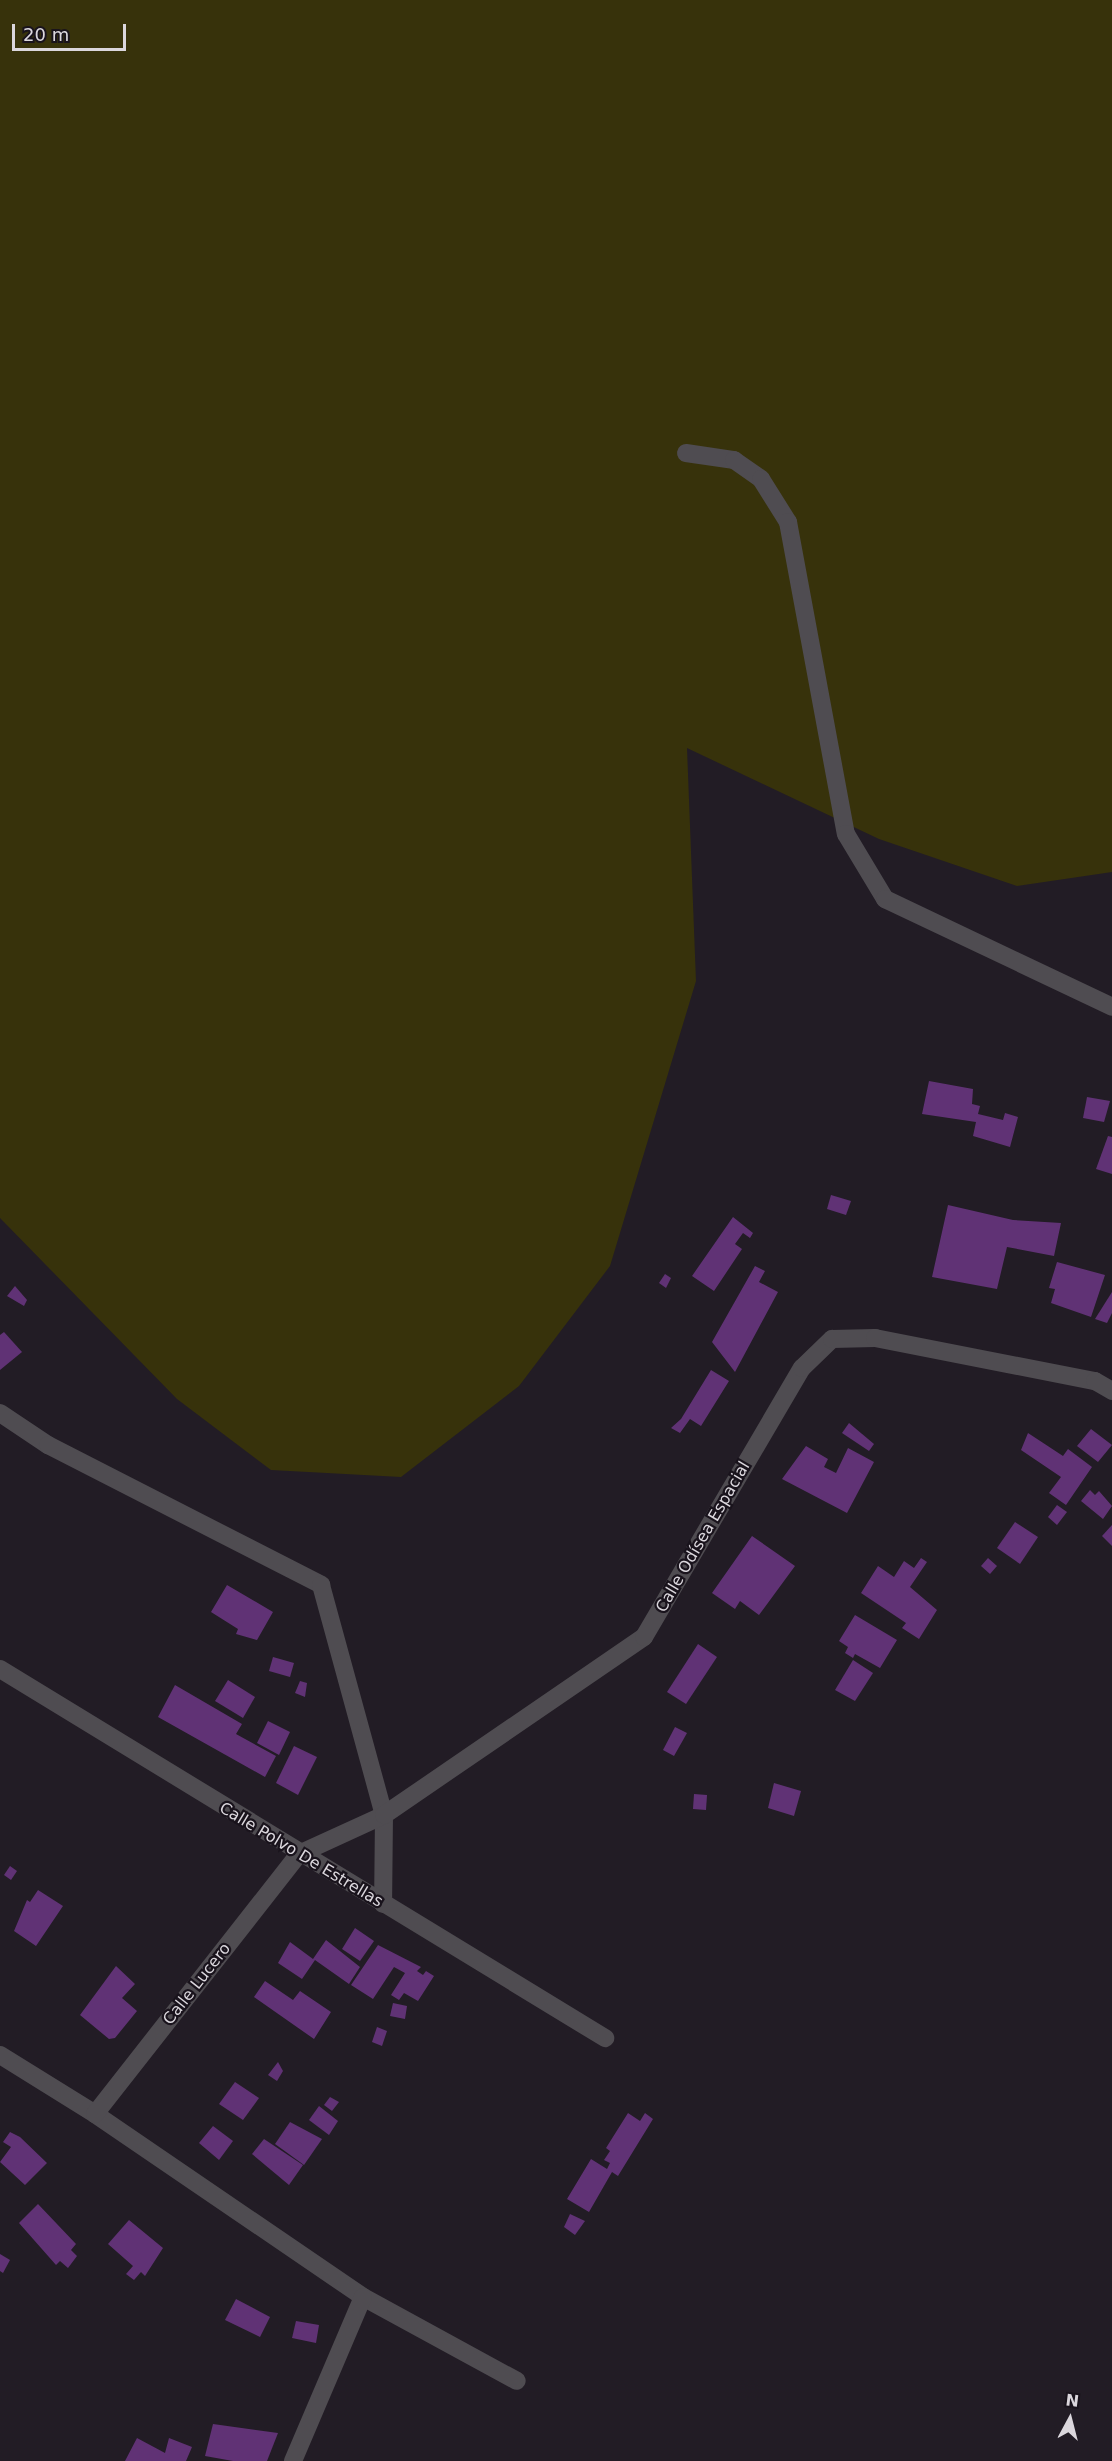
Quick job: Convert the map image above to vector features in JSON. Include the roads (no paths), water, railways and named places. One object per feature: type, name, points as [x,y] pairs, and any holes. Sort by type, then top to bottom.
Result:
[{"type":"street","points":[[686,453],[734,460],[761,479],[788,522],[846,834],[885,899],[1112,1007]]},
{"type":"street","name":"Calle Odísea Espacial","points":[[299,1854],[384,1815],[644,1637],[802,1368],[832,1339],[875,1338],[1095,1381],[1112,1391]]},
{"type":"street","points":[[0,1413],[48,1445],[321,1585],[384,1815],[383,1904]]},
{"type":"street","name":"Calle Polvo De Estrellas","points":[[0,1669],[299,1854],[605,2038]]},
{"type":"street","name":"Calle Lucero","points":[[95,2114],[299,1854]]},
{"type":"street","points":[[0,2055],[95,2114],[363,2296],[517,2381]]},
{"type":"street","points":[[293,2461],[363,2296]]}]
